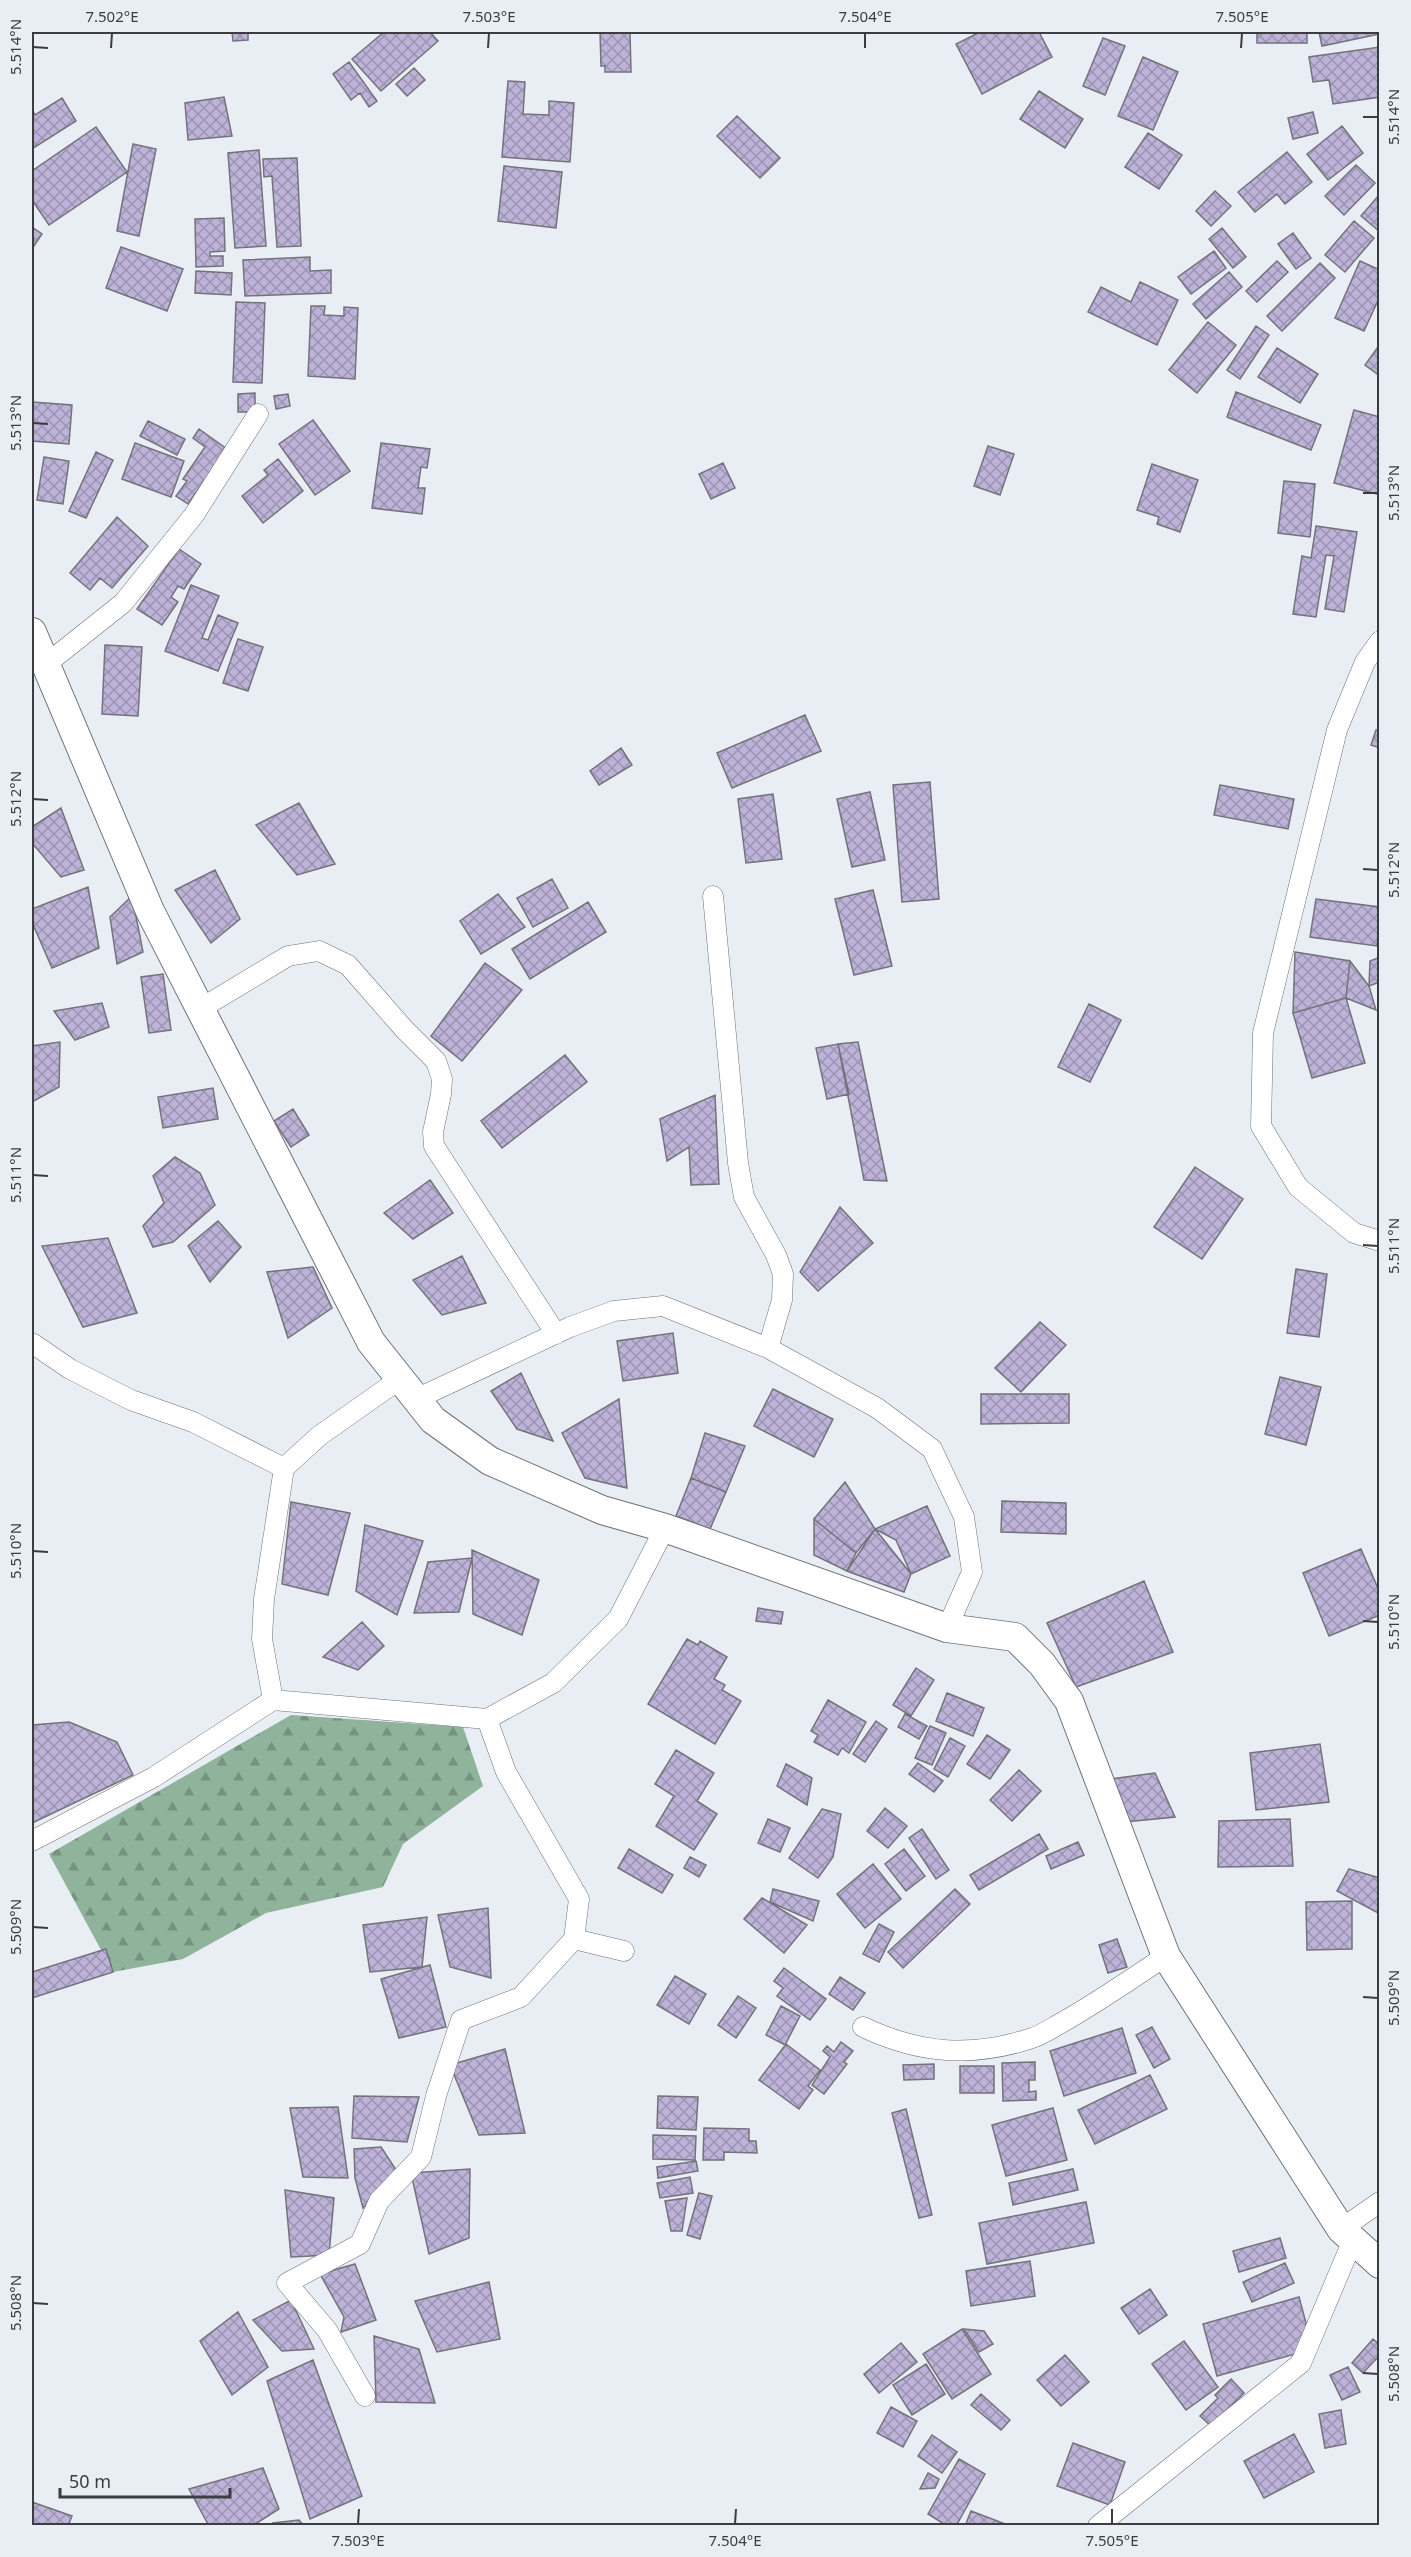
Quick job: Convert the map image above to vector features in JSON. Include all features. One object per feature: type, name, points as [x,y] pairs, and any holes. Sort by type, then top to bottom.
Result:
[{"type":"street","points":[[45,665],[123,603],[194,515],[258,414]]},
{"type":"street","points":[[32,632],[150,911],[371,1342],[433,1420],[490,1461],[602,1510],[665,1528],[947,1628],[1015,1637],[1042,1664],[1069,1701],[1166,1956],[1347,2235],[1380,2264]]},
{"type":"street","points":[[1380,641],[1365,662],[1337,730],[1263,1033],[1261,1126],[1298,1187],[1354,1233],[1380,1241]]},
{"type":"street","points":[[713,896],[738,1163],[744,1197],[776,1255],[783,1274],[782,1300],[768,1348]]},
{"type":"street","points":[[200,1009],[288,956],[319,951],[348,965],[404,1029],[436,1061],[442,1079],[433,1132],[434,1146],[556,1334]]},
{"type":"street","points":[[273,1700],[262,1639],[264,1599],[284,1468],[319,1436],[408,1389],[614,1311],[663,1306],[768,1348],[877,1408],[932,1449],[964,1517],[972,1572],[947,1628]]},
{"type":"street","points":[[32,1343],[70,1369],[130,1400],[194,1422],[284,1468]]},
{"type":"street","points":[[32,1841],[154,1777],[273,1700],[487,1719],[553,1683],[618,1619],[665,1528]]},
{"type":"street","points":[[365,2396],[327,2330],[287,2283],[360,2244],[380,2201],[421,2157],[436,2096],[461,2020],[521,1997],[574,1939],[579,1899],[506,1772],[487,1719]]},
{"type":"street","points":[[574,1939],[624,1951]]},
{"type":"street","points":[[863,2027],[894,2042],[916,2047],[971,2052],[1034,2038],[1081,2012],[1166,1956]]},
{"type":"street","points":[[1098,2526],[1301,2363],[1347,2235],[1380,2202]]},
{"type":"green space","points":[[291,1715],[463,1727],[483,1786],[403,1844],[383,1887],[266,1913],[183,1959],[113,1972],[49,1854]]},
{"type":"building","points":[[232,32],[248,32],[248,40],[233,41]]},
{"type":"building","points":[[384,32],[430,32],[438,41],[381,91],[352,59]]},
{"type":"building","points":[[600,32],[630,32],[631,72],[605,72],[605,66],[601,66]]},
{"type":"building","points":[[980,32],[1039,32],[1052,57],[982,94],[956,44]]},
{"type":"building","points":[[1257,32],[1307,32],[1307,43],[1257,43]]},
{"type":"building","points":[[1319,32],[1380,32],[1380,34],[1322,46]]},
{"type":"building","points":[[1103,38],[1125,46],[1105,95],[1083,86]]},
{"type":"building","points":[[1380,47],[1380,97],[1333,104],[1329,80],[1313,82],[1309,57]]},
{"type":"building","points":[[1143,57],[1178,72],[1153,130],[1118,116]]},
{"type":"building","points":[[349,62],[377,101],[369,107],[360,93],[351,100],[333,74]]},
{"type":"building","points":[[414,68],[425,80],[407,96],[396,84]]},
{"type":"building","points":[[508,81],[525,82],[523,114],[549,115],[549,101],[574,103],[570,162],[502,157]]},
{"type":"building","points":[[1039,91],[1083,119],[1065,148],[1020,119]]},
{"type":"building","points":[[224,97],[232,136],[188,140],[185,103]]},
{"type":"building","points":[[62,98],[76,121],[32,149],[32,109],[35,115]]},
{"type":"building","points":[[1313,112],[1318,133],[1293,139],[1288,118]]},
{"type":"building","points":[[737,116],[780,158],[760,178],[717,136]]},
{"type":"building","points":[[1342,126],[1363,153],[1328,180],[1307,154]]},
{"type":"building","points":[[96,127],[127,172],[49,225],[32,200],[32,171]]},
{"type":"building","points":[[1148,133],[1182,155],[1159,189],[1125,167]]},
{"type":"building","points":[[133,144],[156,149],[139,236],[117,231]]},
{"type":"building","points":[[259,150],[266,246],[235,248],[228,153]]},
{"type":"building","points":[[1287,152],[1312,182],[1285,204],[1277,194],[1255,212],[1238,192]]},
{"type":"building","points":[[297,158],[301,246],[277,247],[272,176],[264,177],[263,159]]},
{"type":"building","points":[[1356,165],[1375,183],[1344,215],[1325,196]]},
{"type":"building","points":[[504,166],[562,172],[556,228],[498,221]]},
{"type":"building","points":[[1215,191],[1231,206],[1211,226],[1196,211]]},
{"type":"building","points":[[1380,194],[1380,232],[1361,216]]},
{"type":"building","points":[[224,218],[225,251],[210,252],[210,256],[223,256],[223,266],[196,267],[195,219]]},
{"type":"building","points":[[1354,221],[1374,238],[1345,272],[1325,255]]},
{"type":"building","points":[[32,227],[42,234],[32,249]]},
{"type":"building","points":[[1222,228],[1246,257],[1233,268],[1209,239]]},
{"type":"building","points":[[1293,233],[1311,258],[1296,269],[1278,244]]},
{"type":"building","points":[[121,247],[183,269],[167,311],[106,288]]},
{"type":"building","points":[[1214,251],[1226,268],[1191,294],[1178,277]]},
{"type":"building","points":[[310,257],[310,271],[331,270],[331,293],[245,296],[243,260]]},
{"type":"building","points":[[1277,261],[1288,272],[1257,302],[1246,291]]},
{"type":"building","points":[[1360,261],[1380,270],[1380,296],[1364,331],[1335,318]]},
{"type":"building","points":[[1320,263],[1335,278],[1282,331],[1267,316]]},
{"type":"building","points":[[196,271],[232,273],[231,295],[195,293]]},
{"type":"building","points":[[1229,272],[1242,287],[1206,319],[1193,304]]},
{"type":"building","points":[[1140,282],[1178,300],[1157,345],[1088,312],[1101,287],[1131,302]]},
{"type":"building","points":[[236,302],[265,303],[262,383],[233,382]]},
{"type":"building","points":[[311,306],[325,306],[324,315],[344,316],[344,307],[358,308],[355,379],[308,376]]},
{"type":"building","points":[[1208,322],[1236,345],[1197,393],[1169,370]]},
{"type":"building","points":[[1256,326],[1269,335],[1240,379],[1227,370]]},
{"type":"building","points":[[1380,344],[1380,376],[1365,365]]},
{"type":"building","points":[[1277,348],[1318,374],[1300,403],[1258,377]]},
{"type":"building","points":[[1236,392],[1321,425],[1311,450],[1227,417]]},
{"type":"building","points":[[255,393],[255,412],[238,412],[238,394]]},
{"type":"building","points":[[288,394],[290,406],[276,409],[274,396]]},
{"type":"building","points":[[32,402],[72,405],[69,444],[32,441]]},
{"type":"building","points":[[1354,410],[1380,417],[1380,486],[1377,494],[1334,483]]},
{"type":"building","points":[[313,420],[350,471],[315,495],[279,444]]},
{"type":"building","points":[[148,421],[185,439],[177,455],[140,436]]},
{"type":"building","points":[[199,429],[227,449],[188,504],[176,496],[187,481],[183,479],[205,447],[193,438]]},
{"type":"building","points":[[135,443],[184,461],[171,497],[122,479]]},
{"type":"building","points":[[381,443],[430,449],[427,468],[421,467],[418,488],[425,488],[422,514],[372,508]]},
{"type":"building","points":[[988,446],[1014,454],[1000,495],[974,486]]},
{"type":"building","points":[[96,452],[113,460],[86,518],[69,511]]},
{"type":"building","points":[[44,457],[69,461],[63,504],[37,500]]},
{"type":"building","points":[[278,459],[303,491],[263,523],[242,496],[268,475],[264,470]]},
{"type":"building","points":[[723,463],[735,488],[711,499],[699,474]]},
{"type":"building","points":[[1152,464],[1198,480],[1180,532],[1157,524],[1159,517],[1137,510]]},
{"type":"building","points":[[1284,481],[1315,484],[1310,537],[1278,533]]},
{"type":"building","points":[[117,517],[148,546],[112,588],[100,578],[90,590],[70,573]]},
{"type":"building","points":[[1316,526],[1357,532],[1344,612],[1325,609],[1334,556],[1326,555],[1316,617],[1293,614],[1302,556],[1311,558]]},
{"type":"building","points":[[179,549],[201,564],[184,589],[178,586],[171,597],[178,602],[162,625],[137,609]]},
{"type":"building","points":[[191,585],[219,596],[202,638],[208,640],[218,615],[238,623],[218,671],[165,651]]},
{"type":"building","points":[[238,639],[263,647],[248,691],[223,683]]},
{"type":"building","points":[[105,645],[142,647],[138,716],[102,714]]},
{"type":"building","points":[[805,715],[821,751],[732,788],[717,753]]},
{"type":"building","points":[[1376,730],[1380,731],[1380,748],[1371,745]]},
{"type":"building","points":[[621,748],[632,765],[599,785],[590,771]]},
{"type":"building","points":[[930,782],[939,899],[902,902],[893,785]]},
{"type":"building","points":[[1220,785],[1294,799],[1288,829],[1214,815]]},
{"type":"building","points":[[870,792],[885,860],[852,867],[837,799]]},
{"type":"building","points":[[773,794],[782,859],[746,863],[738,799]]},
{"type":"building","points":[[299,803],[335,864],[297,875],[256,825]]},
{"type":"building","points":[[61,808],[84,870],[61,877],[32,843],[32,827]]},
{"type":"building","points":[[215,870],[240,919],[211,943],[175,890]]},
{"type":"building","points":[[552,879],[568,908],[533,927],[517,898]]},
{"type":"building","points":[[88,887],[99,948],[52,968],[32,922],[32,909]]},
{"type":"building","points":[[873,890],[892,966],[854,975],[835,899]]},
{"type":"building","points":[[498,894],[525,927],[481,954],[460,921]]},
{"type":"building","points":[[132,896],[143,952],[117,964],[110,917]]},
{"type":"building","points":[[1316,899],[1380,907],[1377,946],[1310,937]]},
{"type":"building","points":[[588,902],[606,932],[530,979],[512,949]]},
{"type":"building","points":[[1295,952],[1350,961],[1346,998],[1293,1013]]},
{"type":"building","points":[[1380,957],[1380,982],[1369,986],[1370,961]]},
{"type":"building","points":[[1350,961],[1369,986],[1376,1010],[1346,998]]},
{"type":"building","points":[[485,963],[522,990],[462,1061],[431,1036]]},
{"type":"building","points":[[163,974],[171,1030],[149,1033],[141,977]]},
{"type":"building","points":[[1346,998],[1365,1063],[1312,1078],[1293,1013]]},
{"type":"building","points":[[102,1003],[109,1027],[75,1040],[54,1011]]},
{"type":"building","points":[[1089,1004],[1121,1020],[1090,1082],[1058,1067]]},
{"type":"building","points":[[60,1042],[59,1087],[32,1102],[32,1046]]},
{"type":"building","points":[[858,1042],[887,1181],[864,1180],[838,1044]]},
{"type":"building","points":[[838,1044],[849,1094],[827,1099],[816,1048]]},
{"type":"building","points":[[565,1055],[587,1082],[502,1148],[481,1121]]},
{"type":"building","points":[[213,1088],[218,1119],[163,1128],[158,1097]]},
{"type":"building","points":[[715,1095],[719,1184],[691,1185],[689,1147],[667,1161],[660,1119]]},
{"type":"building","points":[[293,1109],[309,1135],[291,1147],[274,1121]]},
{"type":"building","points":[[175,1157],[200,1173],[215,1205],[173,1242],[153,1247],[143,1226],[164,1203],[153,1176]]},
{"type":"building","points":[[1195,1167],[1243,1199],[1202,1259],[1154,1227]]},
{"type":"building","points":[[430,1180],[453,1213],[413,1239],[384,1213]]},
{"type":"building","points":[[840,1207],[873,1243],[818,1291],[800,1272]]},
{"type":"building","points":[[218,1221],[241,1247],[210,1282],[188,1246]]},
{"type":"building","points":[[108,1238],[137,1313],[83,1327],[42,1246]]},
{"type":"building","points":[[462,1256],[486,1303],[442,1315],[413,1280]]},
{"type":"building","points":[[313,1267],[332,1308],[288,1338],[267,1272]]},
{"type":"building","points":[[1296,1269],[1327,1274],[1319,1337],[1287,1333]]},
{"type":"building","points":[[1040,1322],[1066,1345],[1021,1392],[995,1368]]},
{"type":"building","points":[[673,1333],[678,1373],[623,1381],[617,1341]]},
{"type":"building","points":[[521,1373],[553,1441],[517,1429],[491,1391]]},
{"type":"building","points":[[1280,1377],[1321,1387],[1306,1445],[1265,1434]]},
{"type":"building","points":[[773,1389],[833,1419],[814,1457],[754,1426]]},
{"type":"building","points":[[981,1394],[1069,1394],[1069,1423],[981,1424]]},
{"type":"building","points":[[619,1399],[627,1488],[585,1478],[562,1433]]},
{"type":"building","points":[[705,1433],[745,1446],[726,1492],[691,1478]]},
{"type":"building","points":[[691,1478],[726,1492],[710,1529],[676,1516]]},
{"type":"building","points":[[845,1482],[875,1529],[856,1553],[814,1519]]},
{"type":"building","points":[[1002,1501],[1066,1503],[1066,1534],[1001,1532]]},
{"type":"building","points":[[291,1502],[350,1513],[328,1595],[282,1584]]},
{"type":"building","points":[[927,1506],[950,1556],[911,1574],[896,1540],[875,1529]]},
{"type":"building","points":[[814,1519],[856,1553],[847,1571],[814,1555]]},
{"type":"building","points":[[365,1525],[423,1541],[397,1615],[356,1591]]},
{"type":"building","points":[[875,1529],[911,1574],[904,1592],[847,1571]]},
{"type":"building","points":[[1361,1549],[1380,1593],[1380,1615],[1329,1636],[1303,1573]]},
{"type":"building","points":[[472,1550],[539,1580],[522,1635],[473,1614]]},
{"type":"building","points":[[472,1558],[459,1612],[414,1613],[428,1562]]},
{"type":"building","points":[[1144,1581],[1173,1652],[1076,1687],[1047,1623]]},
{"type":"building","points":[[758,1608],[783,1612],[781,1624],[756,1621]]},
{"type":"building","points":[[362,1622],[384,1646],[358,1670],[323,1657]]},
{"type":"building","points":[[687,1639],[698,1645],[700,1641],[727,1657],[714,1679],[725,1685],[722,1690],[741,1701],[715,1744],[648,1704]]},
{"type":"building","points":[[916,1668],[934,1680],[911,1716],[893,1705]]},
{"type":"building","points":[[947,1693],[984,1708],[973,1736],[936,1721]]},
{"type":"building","points":[[828,1700],[866,1722],[849,1753],[842,1748],[838,1755],[814,1742],[818,1735],[811,1731]]},
{"type":"building","points":[[905,1714],[927,1726],[919,1739],[898,1727]]},
{"type":"building","points":[[876,1721],[887,1729],[865,1762],[853,1754]]},
{"type":"building","points":[[69,1722],[117,1742],[133,1775],[32,1823],[32,1725]]},
{"type":"building","points":[[930,1726],[946,1733],[932,1765],[915,1758]]},
{"type":"building","points":[[987,1735],[1010,1750],[990,1779],[967,1764]]},
{"type":"building","points":[[950,1738],[965,1746],[948,1777],[934,1769]]},
{"type":"building","points":[[1320,1744],[1329,1802],[1256,1810],[1250,1753]]},
{"type":"building","points":[[676,1750],[714,1773],[697,1801],[717,1814],[694,1850],[656,1826],[674,1796],[655,1784]]},
{"type":"building","points":[[918,1763],[943,1781],[934,1792],[909,1774]]},
{"type":"building","points":[[786,1764],[812,1778],[807,1805],[777,1786]]},
{"type":"building","points":[[1019,1770],[1041,1791],[1012,1821],[990,1800]]},
{"type":"building","points":[[1155,1773],[1175,1817],[1115,1823],[1111,1779]]},
{"type":"building","points":[[885,1808],[907,1826],[888,1848],[867,1831]]},
{"type":"building","points":[[822,1809],[841,1814],[833,1857],[818,1878],[789,1858]]},
{"type":"building","points":[[768,1819],[790,1828],[780,1852],[758,1843]]},
{"type":"building","points":[[1290,1819],[1293,1866],[1218,1867],[1219,1821]]},
{"type":"building","points":[[922,1829],[949,1870],[936,1879],[909,1838]]},
{"type":"building","points":[[1039,1834],[1048,1849],[979,1890],[970,1875]]},
{"type":"building","points":[[1078,1842],[1084,1855],[1051,1869],[1046,1856]]},
{"type":"building","points":[[629,1849],[673,1875],[662,1893],[618,1868]]},
{"type":"building","points":[[904,1849],[925,1876],[906,1891],[885,1864]]},
{"type":"building","points":[[690,1857],[706,1865],[699,1877],[684,1868]]},
{"type":"building","points":[[873,1864],[901,1899],[865,1928],[837,1894]]},
{"type":"building","points":[[1349,1869],[1380,1878],[1380,1914],[1337,1891]]},
{"type":"building","points":[[773,1889],[819,1901],[813,1921],[770,1902]]},
{"type":"building","points":[[955,1889],[970,1904],[903,1968],[888,1952]]},
{"type":"building","points":[[762,1898],[807,1925],[784,1953],[744,1919]]},
{"type":"building","points":[[1352,1901],[1352,1949],[1307,1950],[1306,1902]]},
{"type":"building","points":[[488,1908],[491,1978],[450,1967],[438,1915]]},
{"type":"building","points":[[427,1917],[422,1967],[370,1972],[363,1925]]},
{"type":"building","points":[[879,1924],[894,1932],[879,1962],[863,1954]]},
{"type":"building","points":[[1117,1939],[1127,1967],[1108,1973],[1099,1945]]},
{"type":"building","points":[[106,1949],[113,1972],[32,1998],[32,1972]]},
{"type":"building","points":[[430,1965],[446,2027],[399,2038],[381,1979]]},
{"type":"building","points":[[784,1968],[826,1999],[810,2020],[777,1996],[783,1988],[774,1981]]},
{"type":"building","points":[[675,1976],[706,1994],[689,2024],[657,2005]]},
{"type":"building","points":[[840,1977],[865,1993],[853,2010],[829,1994]]},
{"type":"building","points":[[738,1996],[756,2008],[736,2038],[718,2025]]},
{"type":"building","points":[[781,2006],[800,2016],[785,2045],[766,2035]]},
{"type":"building","points":[[1152,2027],[1170,2059],[1154,2068],[1136,2035]]},
{"type":"building","points":[[1122,2028],[1136,2073],[1064,2096],[1050,2051]]},
{"type":"building","points":[[841,2042],[853,2051],[844,2062],[847,2064],[824,2094],[812,2085],[830,2057],[823,2051],[827,2046],[834,2052]]},
{"type":"building","points":[[786,2044],[820,2070],[808,2086],[813,2090],[799,2109],[759,2080]]},
{"type":"building","points":[[505,2049],[525,2133],[479,2135],[450,2065]]},
{"type":"building","points":[[1035,2062],[1035,2080],[1029,2080],[1029,2092],[1036,2091],[1036,2100],[1003,2101],[1002,2063]]},
{"type":"building","points":[[934,2064],[934,2079],[904,2080],[903,2065]]},
{"type":"building","points":[[960,2066],[994,2066],[994,2093],[960,2093]]},
{"type":"building","points":[[1150,2075],[1167,2109],[1095,2144],[1078,2110]]},
{"type":"building","points":[[354,2096],[419,2097],[407,2142],[352,2138]]},
{"type":"building","points":[[658,2096],[698,2097],[696,2130],[657,2128]]},
{"type":"building","points":[[338,2107],[348,2178],[303,2177],[290,2108]]},
{"type":"building","points":[[1053,2108],[1067,2160],[1006,2176],[992,2125]]},
{"type":"building","points":[[906,2109],[932,2215],[919,2218],[892,2113]]},
{"type":"building","points":[[704,2128],[749,2129],[749,2141],[756,2141],[757,2153],[724,2152],[724,2160],[703,2160]]},
{"type":"building","points":[[653,2135],[696,2136],[695,2160],[653,2159]]},
{"type":"building","points":[[381,2147],[398,2173],[363,2208],[355,2178],[354,2149]]},
{"type":"building","points":[[696,2161],[698,2171],[658,2178],[657,2167]]},
{"type":"building","points":[[470,2169],[469,2238],[429,2254],[411,2173]]},
{"type":"building","points":[[1073,2169],[1078,2190],[1013,2205],[1009,2183]]},
{"type":"building","points":[[690,2177],[693,2193],[660,2198],[657,2183]]},
{"type":"building","points":[[285,2190],[334,2198],[329,2255],[291,2257]]},
{"type":"building","points":[[699,2193],[712,2196],[700,2239],[687,2235]]},
{"type":"building","points":[[687,2198],[682,2231],[671,2231],[665,2201]]},
{"type":"building","points":[[1086,2202],[1094,2243],[987,2264],[979,2223]]},
{"type":"building","points":[[1280,2238],[1286,2258],[1239,2272],[1233,2251]]},
{"type":"building","points":[[1030,2261],[1035,2296],[971,2306],[966,2271]]},
{"type":"building","points":[[1285,2263],[1294,2283],[1252,2302],[1243,2282]]},
{"type":"building","points":[[355,2264],[376,2320],[341,2332],[344,2317],[320,2274]]},
{"type":"building","points":[[489,2282],[500,2339],[437,2352],[415,2301]]},
{"type":"building","points":[[1150,2289],[1167,2315],[1139,2334],[1121,2308]]},
{"type":"building","points":[[1299,2297],[1313,2349],[1217,2376],[1203,2324]]},
{"type":"building","points":[[291,2300],[314,2349],[282,2351],[253,2320]]},
{"type":"building","points":[[238,2312],[268,2367],[232,2395],[200,2341]]},
{"type":"building","points":[[962,2329],[991,2374],[952,2399],[923,2354]]},
{"type":"building","points":[[964,2329],[984,2331],[993,2344],[979,2352]]},
{"type":"building","points":[[374,2336],[419,2349],[435,2403],[376,2402]]},
{"type":"building","points":[[1373,2339],[1380,2345],[1380,2355],[1363,2373],[1352,2363]]},
{"type":"building","points":[[1184,2341],[1218,2387],[1186,2410],[1152,2364]]},
{"type":"building","points":[[901,2343],[917,2362],[879,2393],[864,2374]]},
{"type":"building","points":[[1065,2355],[1089,2382],[1061,2406],[1037,2380]]},
{"type":"building","points":[[313,2360],[362,2496],[310,2519],[267,2381]]},
{"type":"building","points":[[926,2364],[945,2394],[912,2415],[893,2385]]},
{"type":"building","points":[[1348,2367],[1360,2392],[1342,2400],[1330,2375]]},
{"type":"building","points":[[1231,2379],[1244,2393],[1211,2426],[1200,2416],[1218,2398],[1215,2395]]},
{"type":"building","points":[[981,2394],[1010,2420],[1001,2430],[971,2405]]},
{"type":"building","points":[[891,2407],[917,2421],[903,2447],[877,2433]]},
{"type":"building","points":[[1341,2410],[1346,2444],[1325,2448],[1319,2414]]},
{"type":"building","points":[[1294,2434],[1314,2472],[1264,2498],[1244,2461]]},
{"type":"building","points":[[932,2435],[957,2452],[942,2473],[918,2456]]},
{"type":"building","points":[[1073,2443],[1125,2462],[1110,2505],[1057,2486]]},
{"type":"building","points":[[959,2459],[985,2474],[956,2526],[947,2526],[928,2514]]},
{"type":"building","points":[[263,2468],[279,2509],[252,2526],[209,2526],[189,2489]]},
{"type":"building","points":[[928,2473],[939,2479],[935,2488],[920,2489]]},
{"type":"building","points":[[32,2502],[72,2516],[68,2526],[32,2526]]},
{"type":"building","points":[[971,2511],[1008,2525],[1008,2526],[965,2526]]},
{"type":"building","points":[[299,2520],[304,2526],[274,2526],[273,2523]]}]
